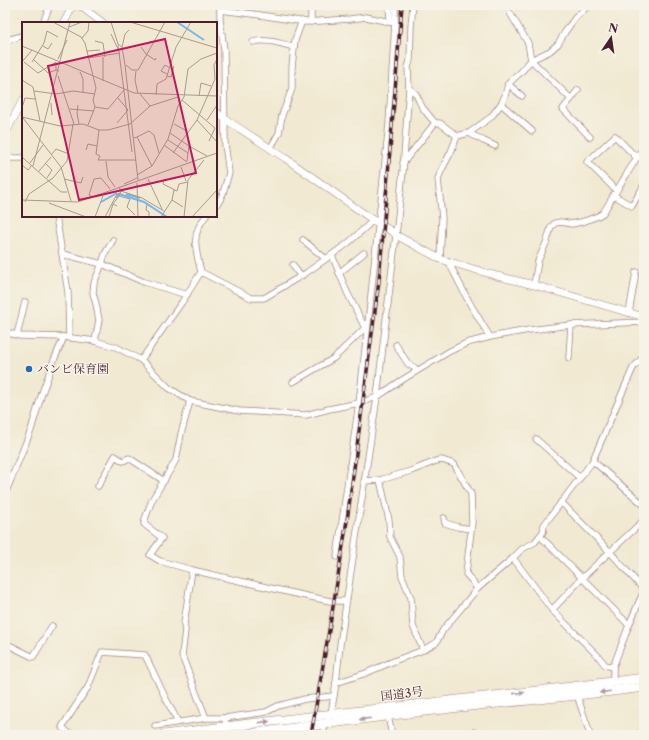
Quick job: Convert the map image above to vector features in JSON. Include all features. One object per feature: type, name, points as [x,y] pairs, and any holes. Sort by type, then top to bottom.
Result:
[{"type":"highway","name":"国道3号","points":[[163,735],[226,726],[572,688],[644,678]]},
{"type":"highway","name":"国道3号","points":[[239,735],[445,708],[644,687]]},
{"type":"street","points":[[43,22],[50,5]]},
{"type":"street","points":[[64,22],[73,5]]},
{"type":"street","points":[[79,5],[102,22]]},
{"type":"street","points":[[311,5],[311,22]]},
{"type":"street","points":[[389,5],[393,22]]},
{"type":"street","points":[[336,556],[359,403],[370,314],[376,222],[389,124],[395,5]]},
{"type":"street","points":[[331,714],[346,601],[377,397],[396,235],[409,88],[408,67],[410,61],[413,5]]},
{"type":"street","points":[[457,136],[469,133],[491,117],[501,104],[508,84],[531,60],[550,51],[558,44],[565,32],[588,5]]},
{"type":"street","points":[[217,204],[223,193],[229,173],[225,144],[224,50],[220,8],[311,22],[366,17],[393,22]]},
{"type":"street","points":[[510,13],[528,42],[531,60],[571,99]]},
{"type":"street","points":[[270,149],[279,133],[282,114],[292,89],[292,67],[295,40],[302,21]]},
{"type":"street","points":[[5,40],[22,36]]},
{"type":"street","points":[[253,42],[259,40],[294,47]]},
{"type":"street","points":[[508,84],[522,96]]},
{"type":"street","points":[[409,88],[416,94],[422,107],[436,123],[440,123],[457,136]]},
{"type":"street","points":[[578,90],[563,109],[590,137]]},
{"type":"street","points":[[5,134],[22,102]]},
{"type":"street","points":[[501,104],[532,131]]},
{"type":"street","points":[[217,113],[376,222],[396,235],[440,258],[497,276],[534,285],[644,317]]},
{"type":"street","points":[[403,163],[436,123]]},
{"type":"street","points":[[469,133],[495,146]]},
{"type":"street","points":[[440,258],[442,218],[438,179],[457,136]]},
{"type":"street","points":[[636,158],[615,136],[587,162],[615,193],[632,206],[644,185]]},
{"type":"street","points":[[534,285],[538,261],[551,227],[555,223],[561,222],[572,224],[585,221],[603,213],[644,146]]},
{"type":"street","points":[[5,157],[22,158]]},
{"type":"street","points":[[5,492],[31,430],[54,360],[67,337],[68,292],[56,217]]},
{"type":"street","points":[[141,360],[187,295],[201,272],[195,247],[195,240],[200,222],[205,217]]},
{"type":"street","points":[[201,272],[251,298],[264,298],[332,255],[367,226],[376,222]]},
{"type":"street","points":[[95,341],[99,320],[93,288],[105,254],[113,240]]},
{"type":"street","points":[[303,240],[326,259]]},
{"type":"street","points":[[63,254],[102,264],[144,282],[187,295]]},
{"type":"street","points":[[339,272],[364,254]]},
{"type":"street","points":[[293,382],[334,358],[365,328],[347,292],[332,255]]},
{"type":"street","points":[[448,261],[469,302],[490,337]]},
{"type":"street","points":[[293,265],[300,276]]},
{"type":"street","points":[[629,313],[636,272]]},
{"type":"street","points":[[17,335],[25,302]]},
{"type":"street","points":[[5,332],[17,335],[67,337],[95,341],[116,347],[141,360],[169,388],[190,401],[239,411],[306,415],[349,404],[359,403],[377,397],[416,370],[467,343],[529,330],[571,325],[644,322]]},
{"type":"street","points":[[569,358],[571,325]]},
{"type":"street","points":[[396,345],[408,364],[416,370]]},
{"type":"street","points":[[336,682],[366,673],[423,650],[436,643],[442,630],[477,589],[514,558],[522,549],[535,542],[543,532],[544,525],[593,461],[633,368],[644,356]]},
{"type":"street","points":[[190,401],[180,434],[176,460],[152,500],[145,519],[144,524],[162,538],[150,555],[160,562],[292,594],[346,601]]},
{"type":"street","points":[[536,439],[580,478]]},
{"type":"street","points":[[98,486],[115,456],[123,461],[129,458],[164,481]]},
{"type":"street","points":[[364,481],[380,480],[411,471],[436,461],[442,460],[454,464],[471,494],[472,522],[466,574],[474,582],[477,589]]},
{"type":"street","points":[[593,461],[644,505]]},
{"type":"street","points":[[380,480],[389,520],[390,537],[400,557],[402,576],[411,598],[413,626],[423,650]]},
{"type":"street","points":[[561,502],[610,552],[644,592],[629,625],[613,667],[613,682]]},
{"type":"street","points":[[444,518],[445,523],[471,529]]},
{"type":"street","points":[[552,610],[582,578],[644,520]]},
{"type":"street","points":[[540,536],[629,625]]},
{"type":"street","points":[[514,558],[552,610],[599,657],[605,665],[613,667]]},
{"type":"street","points":[[192,570],[184,624],[185,630],[182,656],[206,718]]},
{"type":"street","points":[[5,643],[32,657],[52,626]]},
{"type":"street","points":[[71,735],[62,727],[88,687],[102,652],[145,655],[178,722]]},
{"type":"street","points":[[578,695],[589,735]]},
{"type":"street","points":[[155,726],[206,718],[226,726],[266,712],[278,706],[305,699],[334,696]]},
{"type":"street","points":[[388,716],[392,735]]},
{"type":"street","points":[[323,735],[325,724]]},
{"type":"street","points":[[638,735],[644,731]]},
{"type":"railway","points":[[311,735],[347,521],[379,281],[402,5]]},
{"type":"place","name":"バンビ保育園","points":[[29,369]]}]
